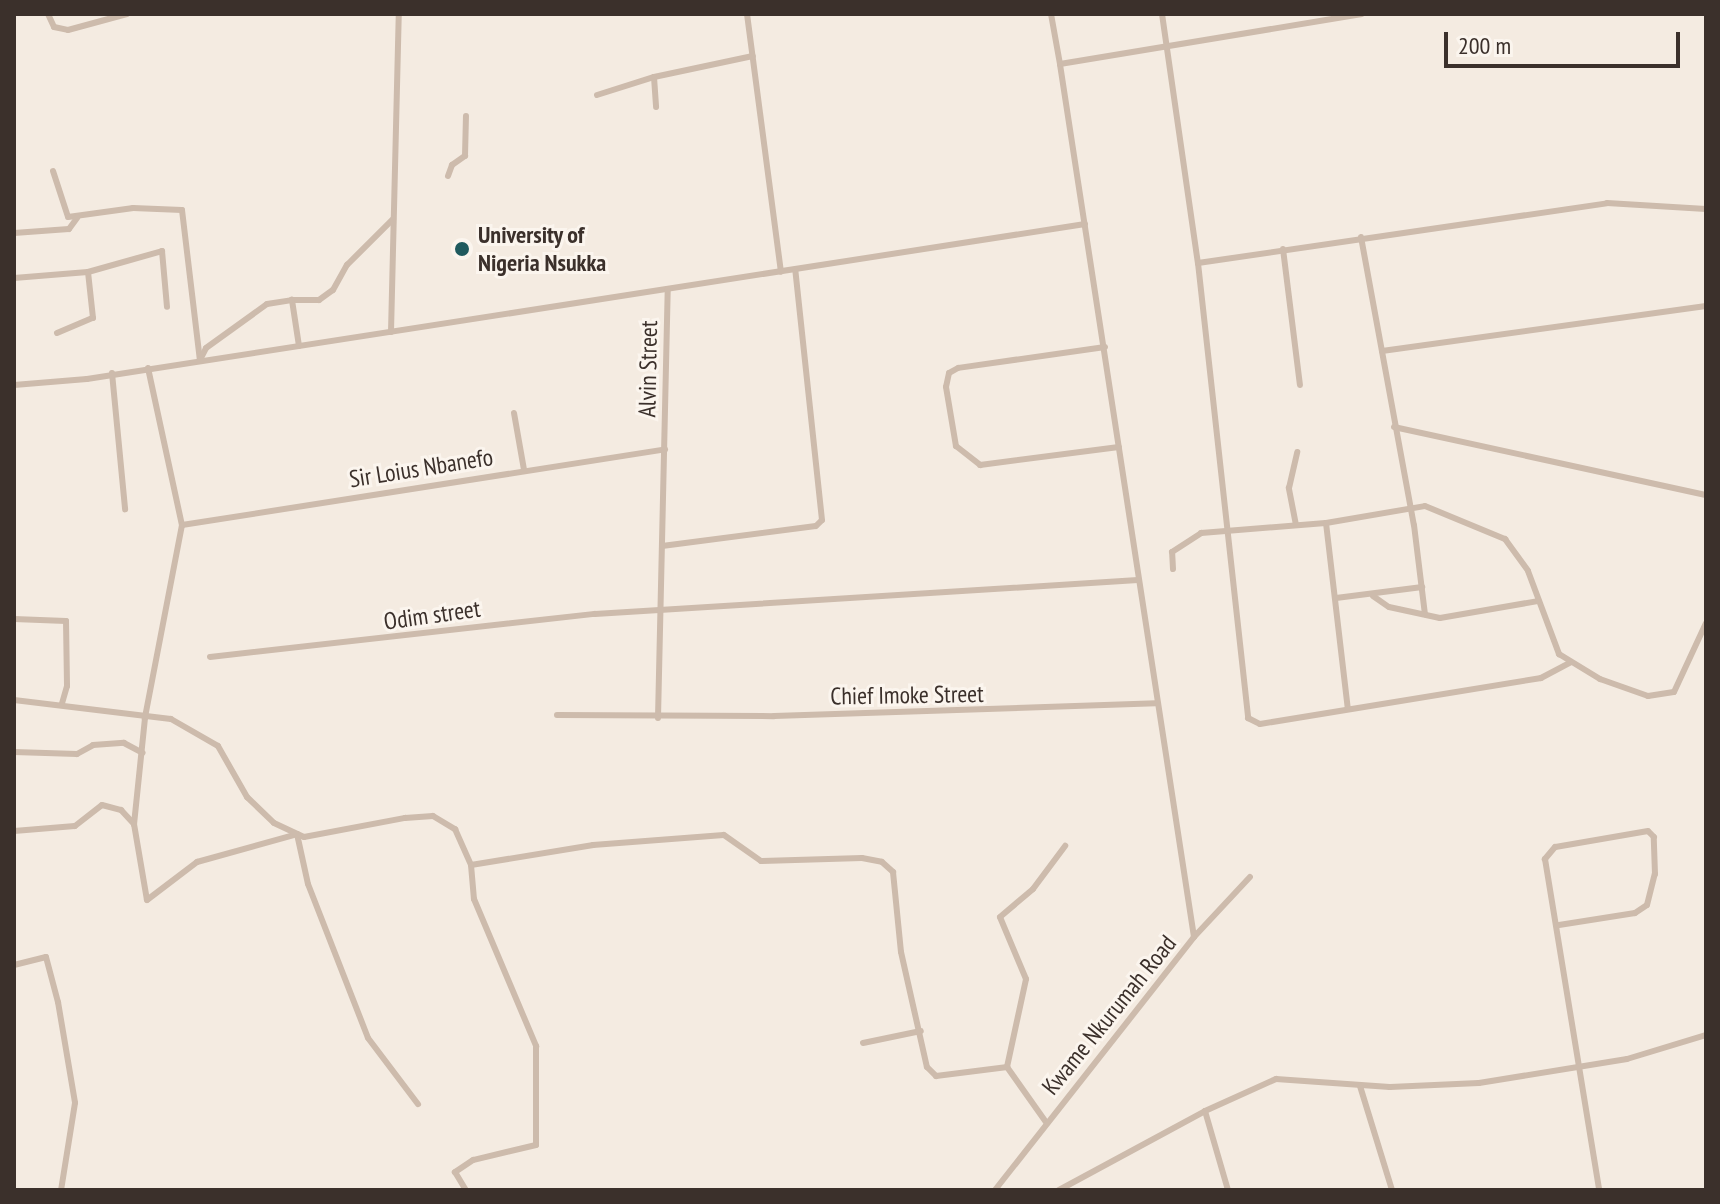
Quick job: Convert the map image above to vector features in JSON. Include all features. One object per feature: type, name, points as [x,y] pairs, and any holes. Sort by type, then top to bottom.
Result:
[{"type":"street","points":[[48,14],[54,27],[68,30],[127,14]]},
{"type":"street","points":[[391,332],[399,14]]},
{"type":"street","points":[[747,14],[781,272]]},
{"type":"street","name":"Kwame Nkurumah Road","points":[[995,1190],[1194,937],[1051,14]]},
{"type":"street","points":[[1162,14],[1198,263],[1248,718],[1260,724],[1541,678],[1571,662]]},
{"type":"street","points":[[1060,64],[1362,14]]},
{"type":"street","points":[[597,95],[654,77],[753,56]]},
{"type":"street","points":[[654,77],[656,107]]},
{"type":"street","points":[[448,176],[452,165],[465,156],[466,116]]},
{"type":"street","points":[[53,171],[62,212],[77,218],[133,208],[182,210],[200,360]]},
{"type":"street","points":[[1198,263],[1607,203],[1706,209]]},
{"type":"street","points":[[14,233],[69,229],[77,218]]},
{"type":"street","points":[[200,360],[206,348],[267,304],[319,300],[333,290],[347,265],[393,219]]},
{"type":"street","points":[[14,385],[299,346],[1085,224]]},
{"type":"street","points":[[1361,237],[1425,614]]},
{"type":"street","points":[[1283,249],[1300,385]]},
{"type":"street","points":[[14,278],[88,272],[162,251],[167,307]]},
{"type":"street","points":[[662,546],[816,526],[822,520],[795,269]]},
{"type":"street","points":[[57,333],[93,318],[88,272]]},
{"type":"street","name":"Alvin Street","points":[[658,718],[668,289]]},
{"type":"street","points":[[292,300],[299,346]]},
{"type":"street","points":[[1382,351],[1706,306]]},
{"type":"street","points":[[1105,347],[958,368],[949,373],[946,387],[956,446],[980,465],[1119,447]]},
{"type":"street","points":[[148,368],[182,525],[145,718],[134,824],[147,900],[197,862],[297,834]]},
{"type":"street","points":[[112,373],[125,509]]},
{"type":"street","points":[[514,413],[524,470]]},
{"type":"street","points":[[1394,427],[1706,495]]},
{"type":"street","name":"Sir Loius Nbanefo","points":[[182,525],[665,449]]},
{"type":"street","points":[[1296,525],[1289,488],[1297,452]]},
{"type":"street","points":[[1173,569],[1172,552],[1184,541],[1229,527],[1326,523],[1425,506],[1505,539],[1528,571],[1550,639],[1571,662],[1600,679],[1663,697],[1674,692],[1706,623]]},
{"type":"street","points":[[1326,523],[1348,709]]},
{"type":"street","name":"Odim street","points":[[210,657],[660,609],[1138,580]]},
{"type":"street","points":[[1336,598],[1373,596],[1422,587]]},
{"type":"street","points":[[1373,596],[1389,607],[1451,617],[1538,601]]},
{"type":"street","points":[[14,619],[66,621],[67,686],[62,704]]},
{"type":"street","points":[[14,700],[171,719],[218,746],[247,797],[274,823],[297,834],[315,836],[433,816],[455,829],[471,865],[474,899],[536,1046],[536,1145],[473,1160],[455,1172],[466,1190]]},
{"type":"street","name":"Chief Imoke Street","points":[[557,715],[658,718],[1156,703]]},
{"type":"street","points":[[14,752],[77,754],[93,745],[124,743],[143,753]]},
{"type":"street","points":[[14,831],[75,826],[102,805],[121,810],[134,824]]},
{"type":"street","points":[[1559,925],[1635,913],[1647,905],[1655,874],[1654,837],[1648,831],[1546,852],[1582,1066],[1599,1190]]},
{"type":"street","points":[[297,834],[304,872],[368,1038],[418,1104]]},
{"type":"street","points":[[471,865],[593,845],[724,835],[761,861],[862,858],[882,862],[893,872],[901,952],[927,1067],[936,1076],[1007,1067]]},
{"type":"street","points":[[1046,1122],[1007,1067],[1026,979],[1000,917],[1033,889],[1065,846]]},
{"type":"street","points":[[1194,937],[1250,877]]},
{"type":"street","points":[[14,965],[46,957],[64,1032],[75,1103],[61,1190]]},
{"type":"street","points":[[863,1043],[921,1031]]},
{"type":"street","points":[[1059,1190],[1205,1111],[1276,1079],[1360,1086],[1479,1083],[1627,1059],[1706,1035]]},
{"type":"street","points":[[1360,1086],[1392,1190]]},
{"type":"street","points":[[1205,1111],[1228,1190]]},
{"type":"place","name":"University of Nigeria Nsukka","points":[[462,249]]}]
